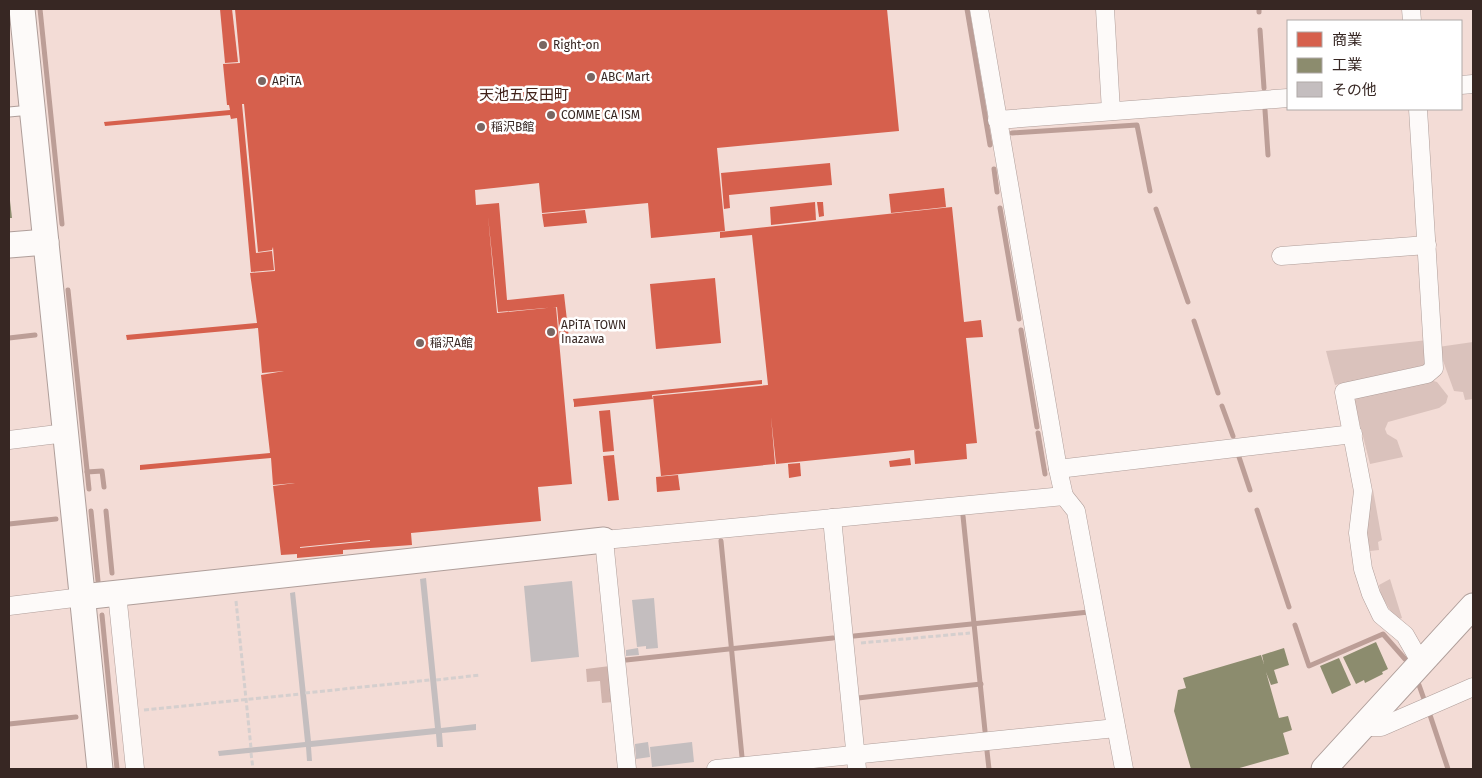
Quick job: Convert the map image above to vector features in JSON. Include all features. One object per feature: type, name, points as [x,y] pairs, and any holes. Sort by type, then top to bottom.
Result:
[{"type":"street","points":[[22,9],[21,110],[46,242],[100,769]]},
{"type":"street","points":[[979,9],[1058,469],[1064,496],[1076,511],[1124,769]]},
{"type":"street","points":[[1105,9],[1111,112]]},
{"type":"street","points":[[997,120],[1287,98]]},
{"type":"street","points":[[1418,110],[1434,368],[1427,374],[1344,392],[1363,491],[1358,532],[1363,569],[1371,594],[1382,615],[1405,635],[1421,663]]},
{"type":"street","points":[[9,245],[46,242]]},
{"type":"street","points":[[1280,256],[1427,245]]},
{"type":"street","points":[[9,440],[66,433]]},
{"type":"street","points":[[1058,469],[1353,434]]},
{"type":"street","points":[[9,606],[604,540],[1064,496]]},
{"type":"street","points":[[832,518],[856,762]]},
{"type":"street","points":[[604,540],[626,769]]},
{"type":"street","points":[[117,593],[135,769]]},
{"type":"street","points":[[1324,769],[1473,606]]},
{"type":"street","points":[[1362,727],[1381,727],[1473,688]]},
{"type":"street","points":[[716,769],[856,762],[1116,728]]},
{"type":"path","points":[[234,581],[251,748]]},
{"type":"path","points":[[844,644],[970,633]]},
{"type":"path","points":[[436,680],[480,675]]},
{"type":"path","points":[[305,693],[430,680]]},
{"type":"path","points":[[129,711],[300,694]]},
{"type":"path","points":[[251,753],[253,769]]},
{"type":"shaded area","points":[[1428,340],[1425,365],[1335,385],[1326,351]]},
{"type":"shaded area","points":[[1473,342],[1473,399],[1465,400],[1463,392],[1454,391],[1438,347]]},
{"type":"shaded area","points":[[1430,380],[1437,382],[1448,396],[1446,403],[1439,408],[1388,422],[1385,429],[1387,434],[1397,440],[1403,457],[1370,464],[1354,401],[1358,396]]},
{"type":"shaded area","points":[[1373,490],[1382,540],[1378,542],[1379,550],[1370,551],[1366,535]]},
{"type":"shaded area","points":[[1390,579],[1402,618],[1396,620],[1381,595],[1379,585]]},
{"type":"shaded area","points":[[610,666],[613,702],[602,703],[600,681],[587,682],[586,669]]},
{"type":"building: 商業","points":[[220,9],[232,9],[238,62],[225,63]]},
{"type":"building: 商業","points":[[235,9],[887,9],[899,131],[717,148],[725,231],[651,238],[648,203],[542,213],[539,183],[475,190],[476,205],[499,203],[507,300],[564,294],[569,338],[560,339],[556,307],[572,484],[538,487],[541,521],[411,533],[412,545],[343,550],[343,554],[297,558],[297,554],[281,555],[273,486],[295,483],[273,485],[271,458],[140,470],[140,465],[270,453],[261,375],[284,371],[262,373],[258,328],[127,340],[126,335],[257,323],[250,273],[275,271],[273,247],[272,250],[258,252],[244,104],[242,104],[256,253],[272,251],[274,270],[251,272],[237,118],[231,119],[230,115],[105,126],[104,122],[230,110],[229,105],[227,105],[223,64],[240,63]],"holes":[[[488,216],[498,312],[551,308],[497,313]],[[370,540],[370,541],[300,548]]]},
{"type":"building: 商業","points":[[830,163],[832,185],[729,195],[730,208],[724,209],[721,173]]},
{"type":"building: 商業","points":[[944,188],[946,207],[891,213],[889,194]]},
{"type":"building: 商業","points":[[815,202],[816,220],[771,225],[770,207]]},
{"type":"building: 商業","points":[[817,202],[823,202],[824,216],[819,217]]},
{"type":"building: 商業","points":[[952,207],[964,322],[981,320],[983,337],[966,338],[977,443],[966,444],[967,459],[915,464],[914,450],[776,464],[771,417],[775,464],[661,476],[653,396],[768,385],[752,235],[720,238],[720,232]]},
{"type":"building: 商業","points":[[585,210],[587,223],[544,227],[542,214]]},
{"type":"building: 商業","points":[[715,278],[721,343],[656,349],[650,284]]},
{"type":"building: 商業","points":[[762,380],[762,384],[652,395],[653,399],[574,407],[573,399]]},
{"type":"building: 商業","points":[[610,410],[614,451],[603,452],[599,411]]},
{"type":"building: 商業","points":[[614,455],[619,500],[608,501],[603,456]]},
{"type":"building: 商業","points":[[910,458],[911,465],[890,467],[889,461]]},
{"type":"building: 商業","points":[[800,463],[801,476],[789,478],[788,464]]},
{"type":"building: 商業","points":[[678,475],[680,490],[657,492],[656,477]]},
{"type":"building: 工業","points":[[9,192],[12,218],[9,218]]},
{"type":"building: 工業","points":[[1376,642],[1388,669],[1382,672],[1383,674],[1365,683],[1364,680],[1356,684],[1343,657]]},
{"type":"building: 工業","points":[[1284,648],[1289,665],[1274,670],[1278,683],[1271,685],[1266,672],[1279,718],[1288,716],[1292,730],[1283,733],[1289,754],[1236,769],[1191,769],[1174,711],[1178,690],[1186,688],[1183,678],[1261,655],[1264,664],[1262,655]]},
{"type":"building: 工業","points":[[1339,658],[1351,685],[1332,694],[1320,666]]},
{"type":"building: その他","points":[[426,578],[441,728],[476,724],[476,730],[442,733],[443,747],[437,747],[436,734],[311,747],[312,761],[307,761],[306,747],[219,756],[218,751],[305,742],[290,593],[295,592],[311,741],[435,728],[420,579]]},
{"type":"building: その他","points":[[572,581],[579,657],[531,662],[524,586]]},
{"type":"building: その他","points":[[654,598],[658,648],[646,649],[646,646],[637,647],[632,600]]},
{"type":"building: その他","points":[[638,648],[639,655],[626,656],[626,650]]},
{"type":"building: その他","points":[[648,742],[650,757],[636,759],[635,744]]},
{"type":"building: その他","points":[[692,742],[694,762],[652,767],[650,747]]},
{"type":"waterway","points":[[40,9],[62,224]]},
{"type":"waterway","points":[[967,9],[990,145]]},
{"type":"waterway","points":[[1260,30],[1264,88]]},
{"type":"waterway","points":[[1265,110],[1268,155]]},
{"type":"waterway","points":[[1012,133],[1137,125],[1150,191]]},
{"type":"waterway","points":[[994,169],[997,192]]},
{"type":"waterway","points":[[1000,208],[1019,319]]},
{"type":"waterway","points":[[1156,209],[1188,302]]},
{"type":"waterway","points":[[68,290],[89,489]]},
{"type":"waterway","points":[[1194,321],[1218,393]]},
{"type":"waterway","points":[[1021,330],[1037,427]]},
{"type":"waterway","points":[[9,338],[35,335]]},
{"type":"waterway","points":[[1222,406],[1233,436]]},
{"type":"waterway","points":[[1038,433],[1045,474]]},
{"type":"waterway","points":[[1239,457],[1250,490]]},
{"type":"waterway","points":[[87,472],[102,471],[104,487]]},
{"type":"waterway","points":[[1257,510],[1289,607]]},
{"type":"waterway","points":[[91,511],[98,581]]},
{"type":"waterway","points":[[106,511],[112,573]]},
{"type":"waterway","points":[[963,516],[985,731]]},
{"type":"waterway","points":[[9,524],[56,519]]},
{"type":"waterway","points":[[721,541],[742,757]]},
{"type":"waterway","points":[[854,636],[1089,612]]},
{"type":"waterway","points":[[102,615],[117,769]]},
{"type":"waterway","points":[[1295,625],[1309,666],[1383,634],[1405,659]]},
{"type":"waterway","points":[[626,660],[833,638]]},
{"type":"waterway","points":[[858,698],[981,684]]},
{"type":"waterway","points":[[1419,685],[1425,702]]},
{"type":"waterway","points":[[1429,712],[1448,769]]},
{"type":"waterway","points":[[9,724],[76,717]]},
{"type":"waterway","points":[[987,751],[989,769]]},
{"type":"place","name":"Right-on","points":[[543,45]]},
{"type":"place","name":"ABC Mart","points":[[591,77]]},
{"type":"place","name":"APiTA","points":[[262,81]]},
{"type":"place","name":"COMME CA ISM","points":[[551,115]]},
{"type":"place","name":"稲沢B館","points":[[481,127]]},
{"type":"place","name":"APiTA TOWN Inazawa","points":[[551,332]]},
{"type":"place","name":"稲沢A館","points":[[420,343]]},
{"type":"district","name":"天池五反田町","points":[[524,95]]}]
